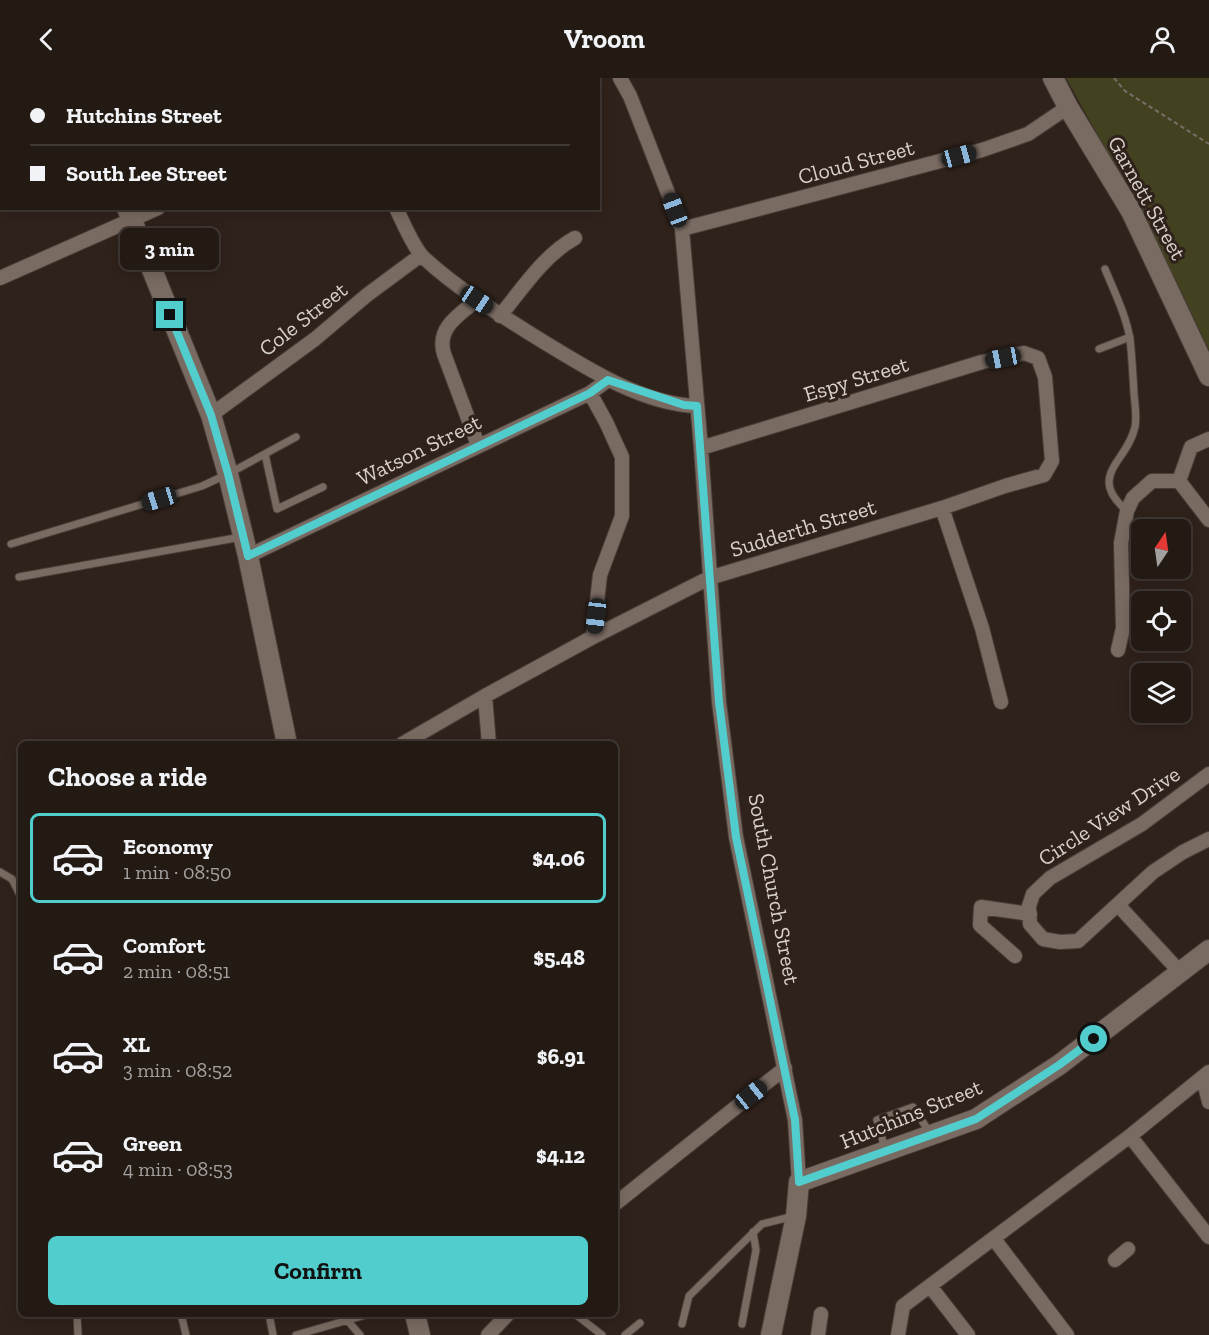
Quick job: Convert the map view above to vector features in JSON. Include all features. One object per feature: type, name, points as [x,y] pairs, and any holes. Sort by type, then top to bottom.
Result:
[{"type":"street","name":"South Church Street","points":[[620,78],[634,107],[682,229],[701,448],[719,702],[736,837],[795,1120],[799,1182],[796,1215],[771,1335]]},
{"type":"street","name":"Garnett Street","points":[[1053,78],[1131,211],[1209,376]]},
{"type":"street","name":"Cloud Street","points":[[682,229],[982,150],[1028,134],[1068,107]]},
{"type":"street","points":[[0,278],[129,214],[148,210]]},
{"type":"street","points":[[397,210],[421,255],[477,300],[501,316],[608,380],[684,405],[697,406]]},
{"type":"street","points":[[129,214],[211,415],[248,556],[286,741]]},
{"type":"street","points":[[501,316],[532,275],[565,243],[575,238]]},
{"type":"street","name":"Cole Street","points":[[211,415],[315,339],[367,295],[421,255]]},
{"type":"street","points":[[477,300],[449,325],[441,340],[444,354],[478,445]]},
{"type":"street","name":"Espy Street","points":[[701,448],[982,362],[1024,353]]},
{"type":"street","name":"Sudderth Street","points":[[407,741],[593,637],[709,578],[1044,475],[1052,461],[1045,377],[1038,358],[1024,353]]},
{"type":"street","name":"Watson Street","points":[[248,556],[590,393],[608,380]]},
{"type":"street","points":[[590,393],[622,457],[622,516],[600,575],[593,637]]},
{"type":"street","points":[[1179,481],[1191,447],[1209,439]]},
{"type":"street","points":[[1118,650],[1123,628],[1121,543],[1127,511],[1133,498],[1152,481],[1179,481]]},
{"type":"street","points":[[1179,481],[1209,520]]},
{"type":"street","points":[[942,508],[982,628],[1001,702]]},
{"type":"street","points":[[485,696],[489,741]]},
{"type":"street","name":"Circle View Drive","points":[[1030,914],[1029,906],[1033,894],[1050,878],[1142,824],[1209,774]]},
{"type":"street","points":[[1015,956],[980,925],[981,907],[1030,914],[1030,924],[1043,939],[1060,942],[1078,941],[1153,872],[1183,852],[1209,839]]},
{"type":"street","points":[[1118,905],[1180,972]]},
{"type":"street","name":"Hutchins Street","points":[[799,1182],[976,1119],[1059,1065],[1209,950]]},
{"type":"street","points":[[618,1202],[784,1068]]},
{"type":"street","points":[[1207,1076],[1209,1102]]},
{"type":"street","points":[[898,1335],[903,1306],[1207,1076]]},
{"type":"street","points":[[1130,1136],[1209,1237]]},
{"type":"street","points":[[994,1239],[1067,1335]]},
{"type":"street","points":[[1115,1260],[1128,1249]]},
{"type":"street","points":[[930,1286],[968,1335]]},
{"type":"street","points":[[818,1335],[821,1314]]},
{"type":"street","points":[[416,1317],[420,1335]]},
{"type":"street","points":[[489,1335],[505,1317]]},
{"type":"lane","points":[[1105,269],[1130,337],[1136,424],[1131,439],[1114,467],[1108,489],[1115,501],[1127,511]]},
{"type":"lane","points":[[1100,349],[1130,337]]},
{"type":"lane","points":[[11,544],[202,486],[296,437]]},
{"type":"lane","points":[[264,454],[277,509],[323,486]]},
{"type":"lane","points":[[19,577],[243,536]]},
{"type":"lane","points":[[0,872],[12,879],[18,891]]},
{"type":"lane","points":[[885,1152],[877,1120],[913,1107],[931,1136]]},
{"type":"lane","points":[[682,1324],[688,1296],[753,1232],[762,1224],[796,1215]]},
{"type":"lane","points":[[742,1324],[756,1250],[753,1232]]},
{"type":"lane","points":[[77,1317],[78,1335]]},
{"type":"lane","points":[[182,1317],[186,1335]]},
{"type":"lane","points":[[270,1317],[273,1335]]},
{"type":"lane","points":[[296,1335],[346,1317],[360,1335]]},
{"type":"lane","points":[[579,1317],[602,1335]]},
{"type":"lane","points":[[626,1335],[640,1323]]},
{"type":"path","points":[[1114,78],[1125,91],[1209,144]]},
{"type":"shaded area","points":[[1066,78],[1209,78],[1209,350],[1157,242]]},
{"type":"route","points":[[170,315],[211,415],[248,556],[590,393],[608,380],[656,397],[684,405],[697,406],[719,702],[736,837],[795,1120],[799,1182],[976,1119],[1013,1097],[1094,1039]]}]
